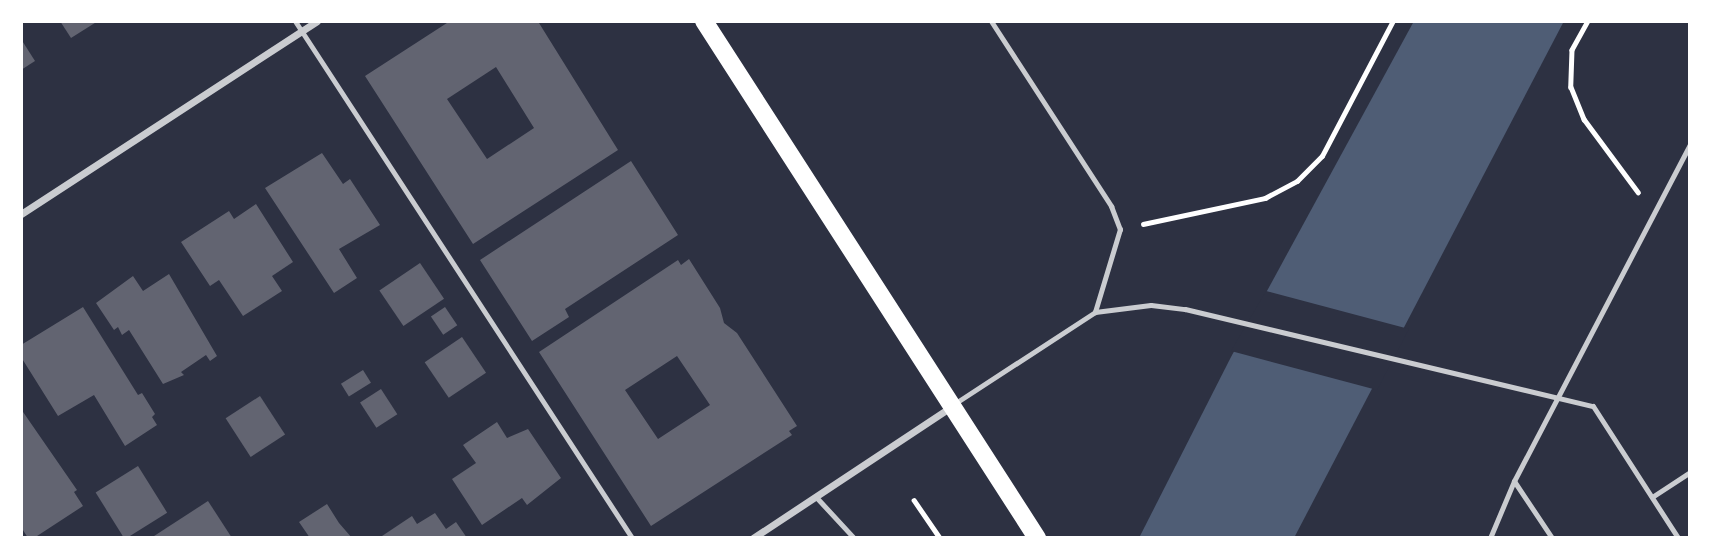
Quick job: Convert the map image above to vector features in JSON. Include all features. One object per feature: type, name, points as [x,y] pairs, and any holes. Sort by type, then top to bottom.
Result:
[{"type":"main road","points":[[704,21],[1037,538]]},
{"type":"street","points":[[21,214],[317,21]]},
{"type":"street","points":[[753,538],[952,406]]},
{"type":"lane","points":[[295,21],[632,538]]},
{"type":"lane","points":[[991,21],[1111,206],[1120,229],[1095,313]]},
{"type":"lane","points":[[1490,538],[1514,481],[1559,400],[1690,144]]},
{"type":"lane","points":[[952,406],[1095,313],[1152,305],[1217,315],[1420,361],[1559,400],[1593,406],[1678,538]]},
{"type":"lane","points":[[1652,497],[1690,472]]},
{"type":"lane","points":[[1514,481],[1552,538]]},
{"type":"lane","points":[[816,497],[854,538]]},
{"type":"path","points":[[1120,229],[1265,198],[1297,181],[1322,156],[1393,21]]},
{"type":"path","points":[[1588,21],[1573,50],[1572,87],[1584,119],[1656,210]]},
{"type":"path","points":[[914,500],[940,538]]},
{"type":"water","points":[[1414,21],[1564,21],[1294,538],[1139,538],[1231,357]]},
{"type":"pier","points":[[1266,291],[1409,329],[1377,390],[1231,351]]},
{"type":"building","points":[[60,21],[98,21],[71,38]]},
{"type":"building","points":[[450,21],[539,23],[618,150],[473,244],[365,76]],"holes":[[[496,67],[534,128],[487,159],[447,99]]]},
{"type":"building","points":[[21,39],[35,61],[21,70]]},
{"type":"building","points":[[322,153],[343,184],[350,179],[380,225],[339,249],[357,278],[334,293],[265,188]]},
{"type":"building","points":[[631,161],[678,235],[565,309],[569,317],[532,341],[480,260]]},
{"type":"building","points":[[256,204],[293,262],[272,276],[282,291],[243,316],[219,280],[210,286],[181,242],[229,211],[234,219]]},
{"type":"building","points":[[689,259],[720,308],[724,323],[737,333],[797,426],[789,431],[792,435],[651,526],[539,352],[678,260],[681,265]],"holes":[[[677,356],[710,405],[658,439],[625,390]]]},
{"type":"building","points":[[420,263],[444,299],[403,326],[379,290]]},
{"type":"building","points":[[169,274],[217,356],[210,361],[206,355],[181,372],[184,375],[163,384],[129,330],[122,335],[118,327],[114,330],[96,303],[133,276],[143,291]]},
{"type":"building","points":[[83,307],[138,395],[142,393],[155,414],[152,417],[157,425],[125,446],[94,395],[58,416],[21,357],[21,345]]},
{"type":"building","points":[[445,307],[457,325],[443,335],[431,317]]},
{"type":"building","points":[[462,337],[486,373],[449,398],[425,362]]},
{"type":"building","points":[[363,370],[371,383],[349,396],[341,384]]},
{"type":"building","points":[[381,389],[397,414],[376,428],[360,403]]},
{"type":"building","points":[[260,396],[285,435],[251,457],[226,418]]},
{"type":"building","points":[[21,409],[77,490],[74,492],[83,506],[34,538],[28,538],[21,527]]},
{"type":"building","points":[[497,422],[507,438],[528,429],[561,478],[527,505],[522,498],[482,525],[452,479],[476,463],[463,445]]},
{"type":"building","points":[[138,466],[167,513],[124,538],[96,492]]},
{"type":"building","points":[[208,501],[232,538],[151,538]]},
{"type":"building","points":[[327,504],[352,538],[310,538],[299,522]]},
{"type":"building","points":[[435,513],[446,529],[456,522],[467,538],[379,538],[412,516],[417,524]]}]
